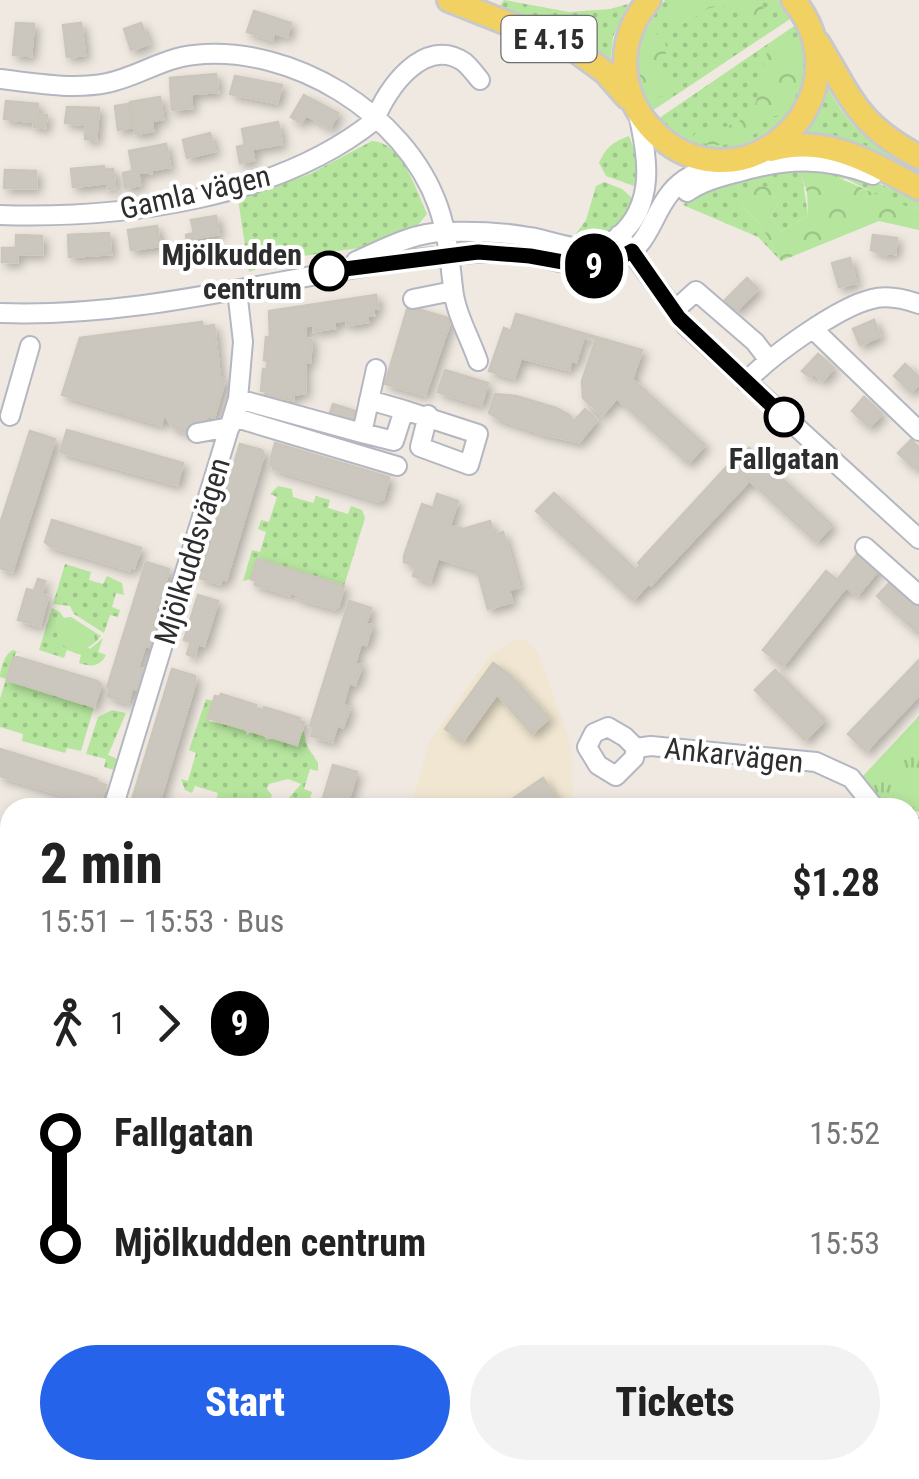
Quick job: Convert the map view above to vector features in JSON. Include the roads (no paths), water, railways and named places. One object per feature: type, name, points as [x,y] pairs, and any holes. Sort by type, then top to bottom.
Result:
[{"type":"main road","name":"E 4.15","points":[[449,0],[575,50],[606,72],[635,108]]},
{"type":"main road","points":[[649,0],[636,18],[626,46],[626,80],[635,108],[655,134],[680,151],[705,159],[748,156],[795,145],[836,148],[919,190]]},
{"type":"main road","points":[[748,156],[776,142],[805,111],[816,80],[817,54],[803,13]]},
{"type":"main road","points":[[803,13],[858,113],[877,132],[919,157]]},
{"type":"street","points":[[0,79],[92,85],[124,79],[181,56],[235,55],[280,64],[340,90],[415,160],[438,205],[453,291],[478,360]]},
{"type":"street","points":[[375,120],[386,94],[420,62],[441,55],[456,59],[480,80]]},
{"type":"street","points":[[337,269],[419,235],[444,232],[526,236],[585,249],[603,246],[619,235],[639,208],[646,185],[646,159],[635,108]]},
{"type":"street","name":"Gamla vägen","points":[[0,215],[92,215],[168,204],[237,188],[326,153],[375,120]]},
{"type":"street","points":[[0,313],[104,310],[237,290],[337,269],[449,256],[511,253],[591,267],[612,262],[641,244],[668,195],[685,180],[711,166],[748,156]]},
{"type":"street","points":[[656,219],[700,184],[789,160],[842,164],[919,190]]},
{"type":"street","points":[[619,235],[674,311],[919,540]]},
{"type":"street","name":"Mjölkuddsvägen","points":[[116,798],[232,406],[244,342],[237,290]]},
{"type":"street","points":[[674,311],[696,290],[755,342],[768,359]]},
{"type":"street","points":[[414,299],[453,291]]},
{"type":"street","points":[[746,382],[768,359],[872,299],[904,299],[919,304]]},
{"type":"street","points":[[814,330],[919,430]]},
{"type":"street","points":[[10,416],[30,346]]},
{"type":"street","points":[[362,433],[376,368]]},
{"type":"street","points":[[369,400],[428,415]]},
{"type":"street","points":[[197,433],[232,406],[394,441],[404,410]]},
{"type":"street","points":[[232,406],[397,466]]},
{"type":"street","points":[[865,547],[919,595]]},
{"type":"street","name":"Ankarvägen","points":[[636,748],[651,746],[816,762],[851,778],[868,798]]},
{"type":"place","name":"Mjölkudden centrum","points":[[329,271]]},
{"type":"place","name":"Fallgatan","points":[[784,417]]}]
